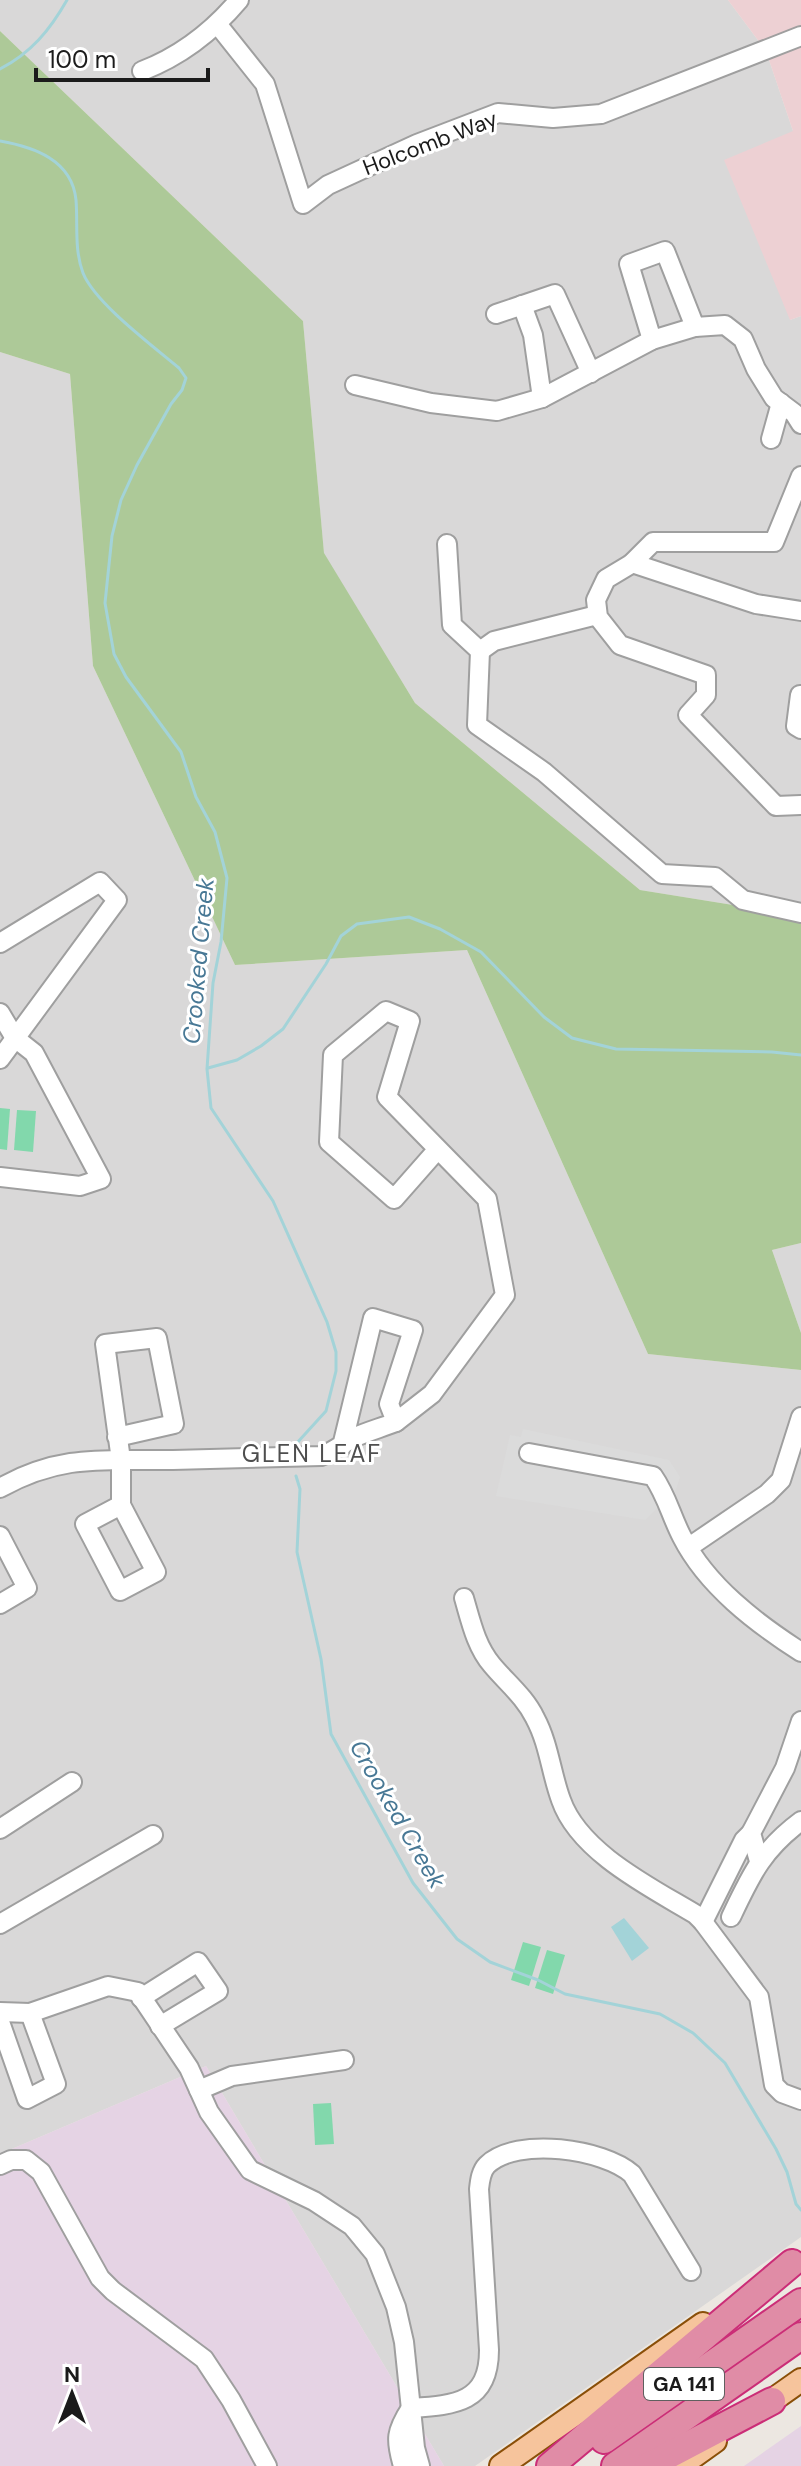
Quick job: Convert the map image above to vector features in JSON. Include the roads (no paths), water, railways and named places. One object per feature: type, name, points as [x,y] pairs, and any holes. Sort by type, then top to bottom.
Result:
[{"type":"highway","points":[[550,2466],[796,2260]]},
{"type":"highway","name":"GA 141","points":[[567,2466],[801,2302]]},
{"type":"highway","name":"GA 141","points":[[615,2466],[801,2336]]},
{"type":"highway","points":[[648,2466],[772,2401]]},
{"type":"main road","points":[[501,2466],[796,2260]]},
{"type":"main road","points":[[680,2466],[801,2380]]},
{"type":"street","points":[[142,71],[168,61],[218,25],[239,0]]},
{"type":"street","name":"Holcomb Way","points":[[218,25],[265,84],[303,204],[328,185],[417,144],[498,113],[553,118],[601,114],[801,36]]},
{"type":"street","points":[[652,340],[629,264],[665,251],[695,327]]},
{"type":"street","points":[[496,314],[555,294],[591,373]]},
{"type":"street","points":[[522,305],[533,335],[542,398]]},
{"type":"street","points":[[355,385],[431,403],[497,411],[542,398],[652,340],[695,327],[725,325],[743,339],[756,369],[774,398],[794,413],[801,424]]},
{"type":"street","points":[[771,439],[781,403]]},
{"type":"street","points":[[801,476],[774,542],[653,542],[632,563],[606,579],[596,600],[597,615],[620,645],[706,675],[706,695],[688,715],[776,806],[801,805]]},
{"type":"street","points":[[447,544],[452,625],[480,651],[477,725],[544,772],[662,874],[715,877],[743,900],[801,913]]},
{"type":"street","points":[[632,563],[756,604],[801,611]]},
{"type":"street","points":[[480,651],[494,641],[597,615]]},
{"type":"street","points":[[800,695],[796,726],[801,729]]},
{"type":"street","points":[[0,943],[100,882],[117,900],[0,1059]]},
{"type":"street","points":[[0,1488],[52,1465],[90,1459],[321,1456],[350,1440],[396,1422],[432,1394],[505,1295],[487,1199],[438,1149],[387,1097],[410,1021],[386,1011],[333,1055],[329,1142],[394,1199],[438,1149]]},
{"type":"street","points":[[0,1013],[15,1038],[34,1053],[101,1179],[80,1186],[0,1177]]},
{"type":"street","points":[[342,1446],[373,1318],[413,1330],[389,1404],[396,1422]]},
{"type":"street","points":[[117,1437],[174,1424],[157,1338],[105,1344],[117,1437],[121,1460],[121,1505],[156,1572],[120,1591],[85,1524],[121,1505]]},
{"type":"street","points":[[689,1547],[767,1494],[781,1480],[801,1417]]},
{"type":"street","points":[[529,1453],[653,1476],[666,1494],[682,1538],[710,1576],[739,1607],[801,1652]]},
{"type":"street","points":[[0,1537],[27,1588],[0,1604]]},
{"type":"street","points":[[464,1598],[476,1639],[535,1717],[548,1751],[561,1803],[587,1841],[617,1866],[703,1922],[759,1997],[774,2085],[782,2093],[801,2100]]},
{"type":"street","points":[[703,1922],[785,1768],[801,1721]]},
{"type":"street","points":[[0,1829],[72,1782]]},
{"type":"street","points":[[731,1917],[759,1861],[801,1821]]},
{"type":"street","points":[[751,1833],[759,1861]]},
{"type":"street","points":[[0,1924],[153,1835]]},
{"type":"street","points":[[141,1998],[198,1962],[218,1991],[160,2026]]},
{"type":"street","points":[[0,2012],[30,2013],[108,1986],[138,1992],[189,2068],[209,2112],[250,2170],[314,2201],[339,2217],[352,2226],[375,2254],[399,2319],[404,2342],[415,2448],[420,2466]]},
{"type":"street","points":[[0,2022],[27,2099],[56,2084],[30,2013]]},
{"type":"street","points":[[199,2090],[232,2076],[344,2060]]},
{"type":"street","points":[[411,2408],[445,2405],[469,2398],[479,2388],[488,2371],[479,2189],[482,2172],[491,2162],[523,2150],[544,2147],[574,2152],[626,2168],[691,2271]]},
{"type":"street","points":[[0,2165],[11,2160],[26,2160],[41,2172],[88,2262],[100,2278],[204,2359],[231,2400],[267,2466]]},
{"type":"street","points":[[403,2466],[398,2427],[411,2408]]},
{"type":"water","points":[[624,1918],[649,1948],[632,1961],[611,1927]]},
{"type":"waterway","points":[[0,69],[39,40],[67,0]]},
{"type":"waterway","name":"Crooked Creek","points":[[0,141],[38,152],[59,165],[67,175],[76,200],[80,264],[90,285],[112,310],[179,368],[186,378],[121,500],[112,536],[105,603],[114,654],[126,677],[181,752],[196,797],[215,832],[227,878],[221,942],[213,983],[207,1069],[211,1108],[273,1201],[327,1322],[336,1352],[336,1371],[326,1411],[296,1444]]},
{"type":"waterway","points":[[208,1068],[237,1060],[283,1029],[341,936],[357,924],[409,917],[440,929],[481,952],[544,1017],[572,1038],[616,1049],[801,1055]]},
{"type":"waterway","name":"Crooked Creek","points":[[296,1476],[300,1489],[297,1552],[321,1659],[331,1734],[413,1883],[457,1939],[490,1962],[565,1994],[660,2014],[693,2033],[725,2063],[776,2149],[801,2210]]},
{"type":"district","name":"GLEN LEAF","points":[[312,1453]]}]
